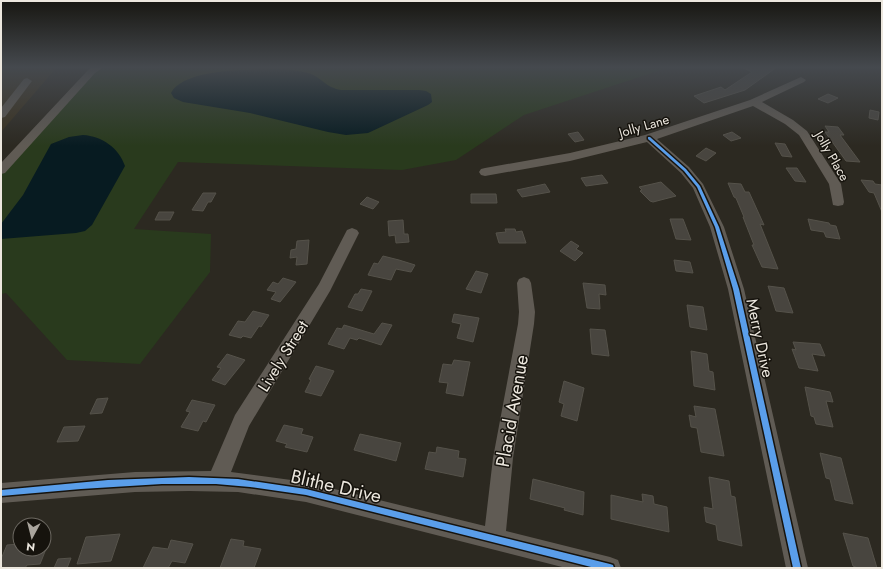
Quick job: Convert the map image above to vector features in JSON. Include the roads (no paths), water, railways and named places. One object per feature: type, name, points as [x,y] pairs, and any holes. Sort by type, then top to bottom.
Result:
[{"type":"street","points":[[1,115],[17,94]]},
{"type":"street","points":[[1,170],[71,94]]},
{"type":"street","name":"Jolly Lane","points":[[485,172],[570,157],[649,138],[754,102],[772,94]]},
{"type":"street","name":"Jolly Place","points":[[754,102],[789,122],[803,133],[835,184],[838,202]]},
{"type":"street","name":"Merry Drive","points":[[649,138],[685,170],[696,182],[717,227],[726,253],[736,289],[797,568]]},
{"type":"street","name":"Lively Street","points":[[217,481],[242,421],[325,287],[352,233]]},
{"type":"street","name":"Placid Avenue","points":[[494,540],[503,458],[526,324],[527,312],[524,283]]},
{"type":"street","name":"Blithe Drive","points":[[1,493],[90,485],[173,481],[217,481],[262,485],[306,492],[610,568]]},
{"type":"water","points":[[171,94],[430,94],[432,102],[368,133],[346,135],[250,113],[183,102],[174,98]]},
{"type":"water","points":[[83,135],[97,138],[109,144],[119,154],[125,166],[92,225],[85,231],[76,233],[1,239],[1,224],[23,195],[51,144],[69,137]]}]
